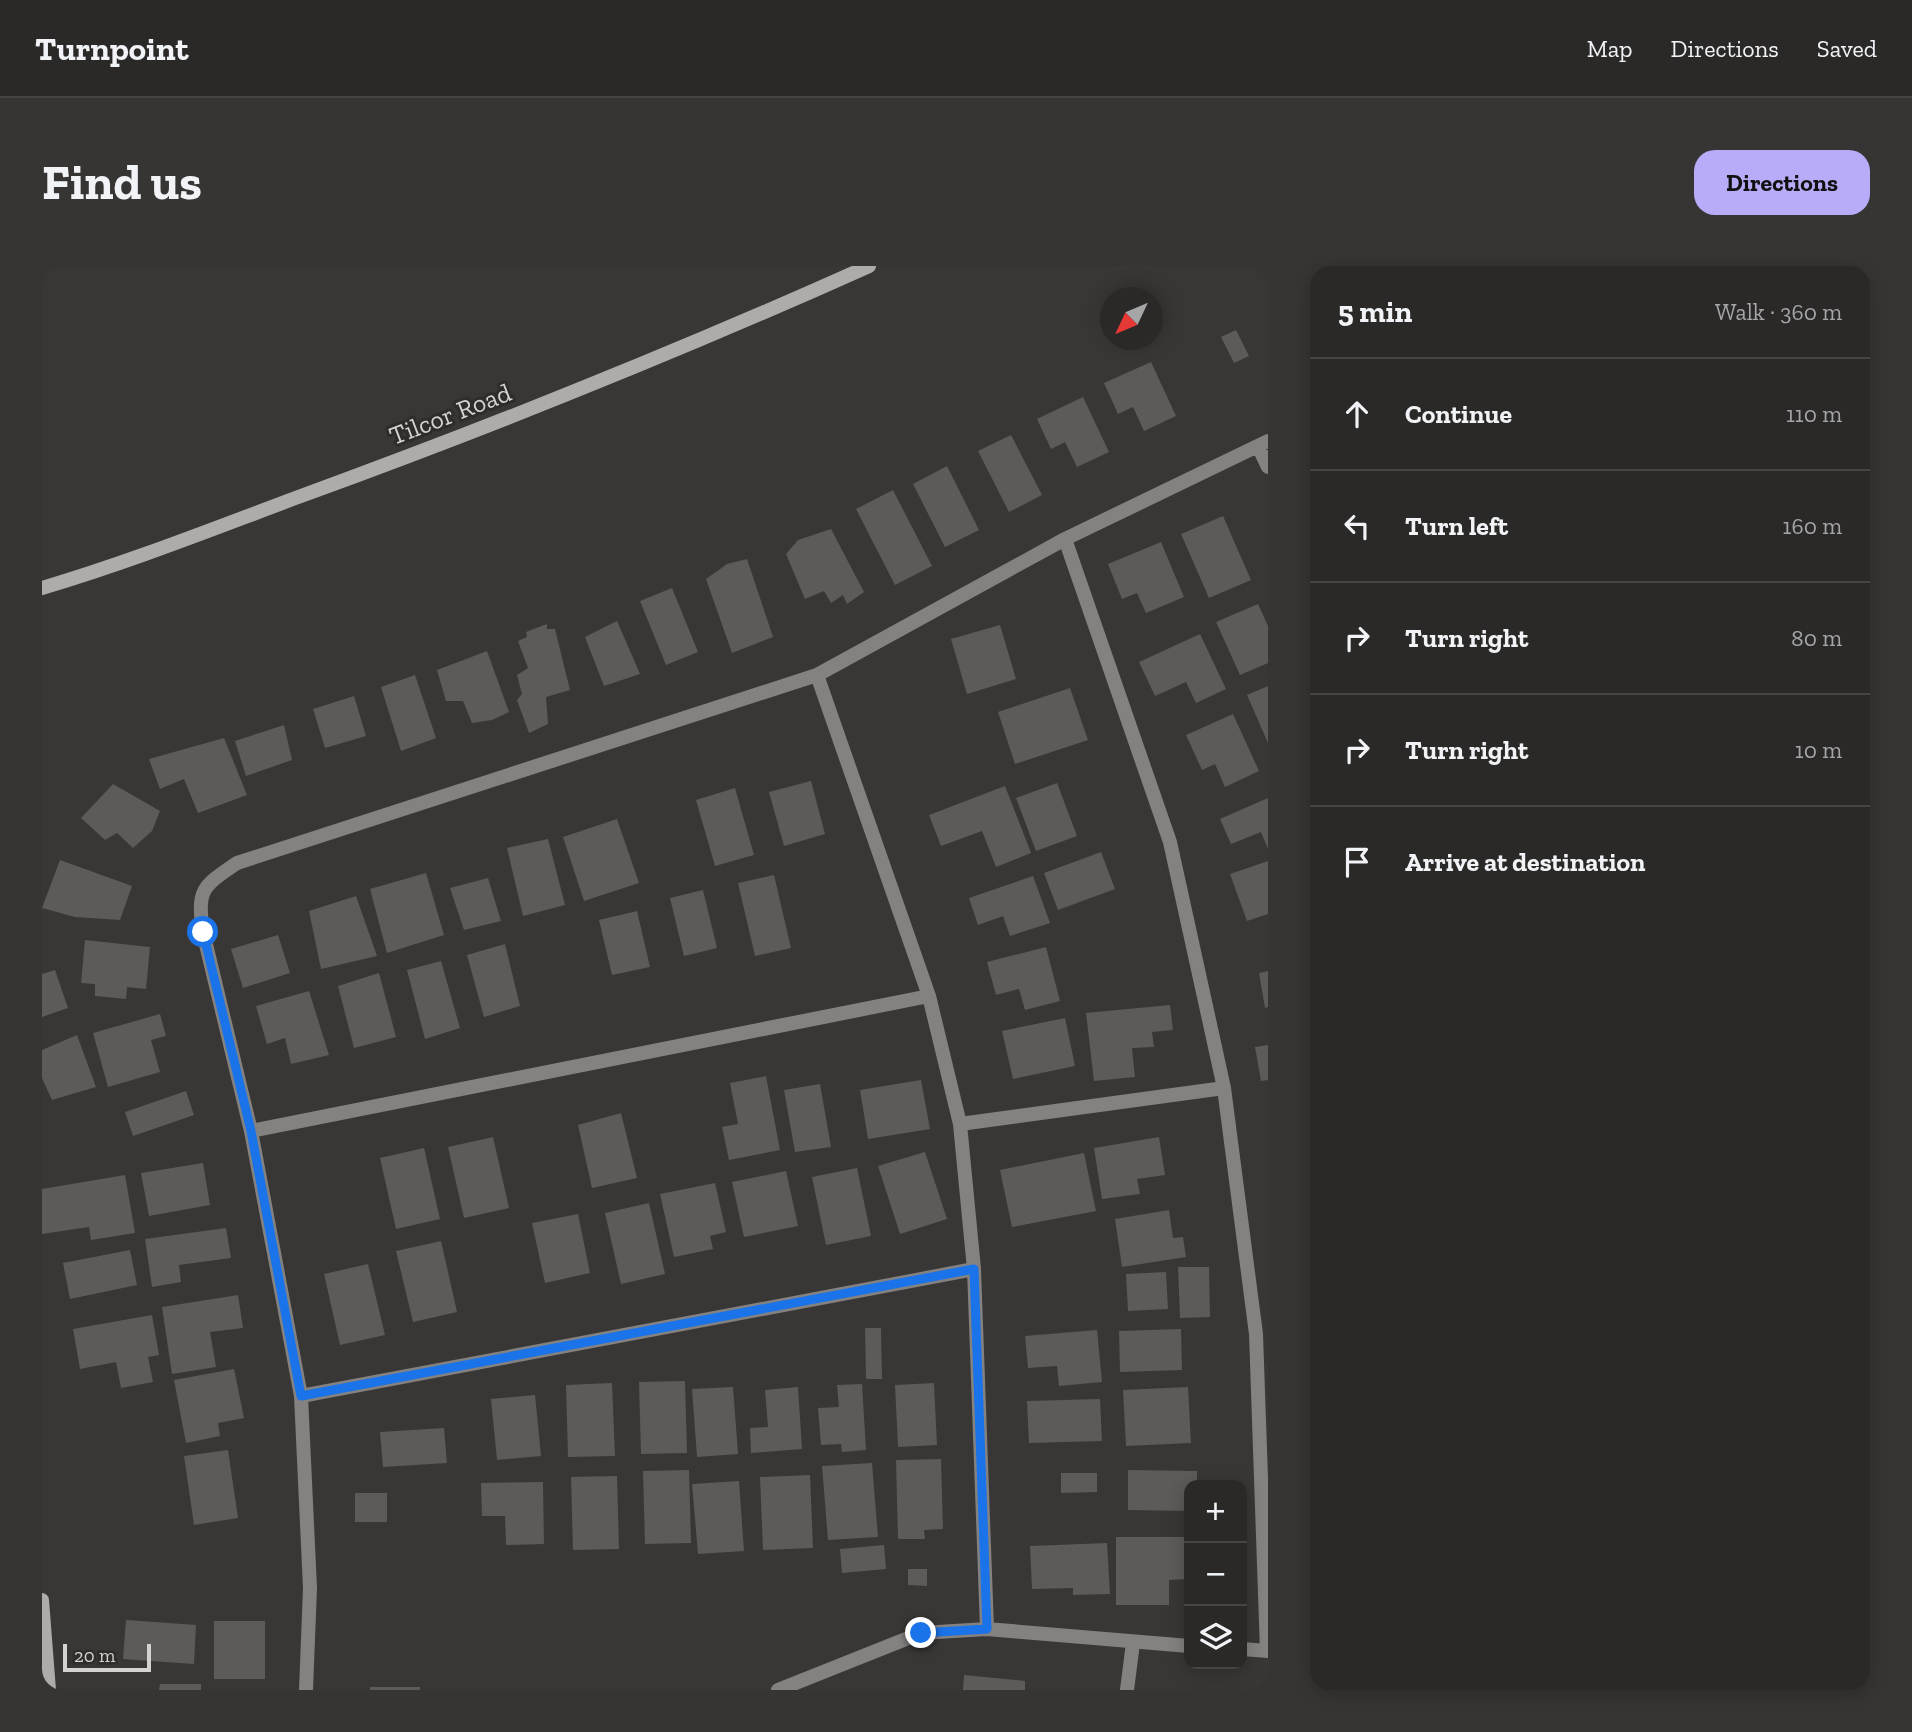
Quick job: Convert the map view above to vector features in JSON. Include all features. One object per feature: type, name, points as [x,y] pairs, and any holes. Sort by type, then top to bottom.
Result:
[{"type":"street","name":"Tilcor Road","points":[[42,588],[345,480],[616,376],[869,266]]},
{"type":"street","points":[[306,1690],[310,1588],[301,1396],[251,1131],[203,932],[199,902],[209,882],[237,863],[817,675],[1065,539],[1263,443],[1268,467]]},
{"type":"street","points":[[1065,539],[1170,842],[1224,1088],[1256,1334],[1267,1651],[1247,1649]]},
{"type":"street","points":[[817,675],[929,996],[960,1124],[974,1269],[987,1629]]},
{"type":"street","points":[[251,1131],[929,996]]},
{"type":"street","points":[[960,1124],[1224,1088]]},
{"type":"street","points":[[301,1396],[974,1269]]},
{"type":"street","points":[[42,1600],[49,1690]]},
{"type":"street","points":[[778,1690],[921,1633],[987,1629],[1184,1646]]},
{"type":"street","points":[[1127,1690],[1133,1643]]},
{"type":"building","points":[[1236,330],[1249,356],[1234,363],[1221,337]]},
{"type":"building","points":[[1151,362],[1176,416],[1144,431],[1133,407],[1118,414],[1104,383]]},
{"type":"building","points":[[1083,397],[1109,452],[1077,467],[1065,442],[1051,449],[1037,419]]},
{"type":"building","points":[[1011,435],[1042,495],[1009,512],[978,451]]},
{"type":"building","points":[[947,466],[979,530],[945,547],[913,484]]},
{"type":"building","points":[[893,490],[932,566],[895,585],[856,509]]},
{"type":"building","points":[[1223,516],[1251,580],[1209,598],[1181,534]]},
{"type":"building","points":[[831,529],[864,592],[847,604],[843,595],[831,603],[824,591],[805,599],[786,554],[798,540]]},
{"type":"building","points":[[1161,542],[1184,597],[1146,613],[1137,593],[1122,599],[1108,564]]},
{"type":"building","points":[[747,559],[773,637],[732,653],[706,579],[727,564]]},
{"type":"building","points":[[672,588],[698,652],[666,665],[640,601]]},
{"type":"building","points":[[1258,604],[1268,626],[1268,663],[1240,675],[1216,622]]},
{"type":"building","points":[[617,621],[640,674],[604,686],[585,637]]},
{"type":"building","points":[[547,624],[547,629],[555,629],[570,690],[546,697],[548,724],[529,733],[517,700],[522,694],[517,675],[528,668],[518,641],[527,637],[526,632]]},
{"type":"building","points":[[1000,625],[1016,679],[967,694],[951,639]]},
{"type":"building","points":[[1200,634],[1226,689],[1196,703],[1186,682],[1155,696],[1139,662]]},
{"type":"building","points":[[487,651],[509,712],[492,720],[472,723],[463,701],[446,701],[437,670]]},
{"type":"building","points":[[415,675],[436,738],[401,751],[381,687]]},
{"type":"building","points":[[1268,686],[1268,743],[1247,695]]},
{"type":"building","points":[[1070,688],[1088,740],[1015,764],[998,712]]},
{"type":"building","points":[[354,696],[366,736],[325,748],[313,709]]},
{"type":"building","points":[[1233,714],[1259,771],[1225,787],[1215,764],[1202,770],[1186,735]]},
{"type":"building","points":[[284,725],[292,760],[246,776],[235,741]]},
{"type":"building","points":[[224,738],[247,795],[198,813],[184,779],[160,789],[149,759]]},
{"type":"building","points":[[811,781],[825,834],[784,846],[769,792]]},
{"type":"building","points":[[1057,783],[1077,836],[1036,851],[1016,798]]},
{"type":"building","points":[[113,784],[160,811],[152,831],[133,848],[117,833],[105,840],[81,818]]},
{"type":"building","points":[[1005,786],[1031,853],[996,867],[982,831],[941,846],[929,815]]},
{"type":"building","points":[[735,788],[754,855],[715,866],[696,800]]},
{"type":"building","points":[[1268,798],[1268,849],[1261,832],[1231,844],[1220,819]]},
{"type":"building","points":[[617,819],[639,883],[584,901],[563,837]]},
{"type":"building","points":[[548,839],[565,905],[523,916],[507,848]]},
{"type":"building","points":[[1101,852],[1115,889],[1058,910],[1044,873]]},
{"type":"building","points":[[60,860],[132,886],[120,920],[75,917],[42,908]]},
{"type":"building","points":[[1268,861],[1268,914],[1247,921],[1230,874]]},
{"type":"building","points":[[426,873],[444,935],[387,953],[370,889]]},
{"type":"building","points":[[774,875],[791,948],[755,956],[738,883]]},
{"type":"building","points":[[1033,876],[1050,923],[1010,936],[1003,916],[978,925],[969,898]]},
{"type":"building","points":[[488,878],[501,921],[464,930],[450,888]]},
{"type":"building","points":[[703,890],[717,948],[684,956],[670,898]]},
{"type":"building","points":[[356,896],[377,956],[321,969],[309,911]]},
{"type":"building","points":[[637,911],[650,967],[612,975],[599,920]]},
{"type":"building","points":[[278,935],[290,973],[243,988],[231,949]]},
{"type":"building","points":[[85,940],[150,947],[146,989],[127,987],[126,999],[95,996],[95,984],[81,983]]},
{"type":"building","points":[[505,944],[520,1006],[484,1017],[467,955]]},
{"type":"building","points":[[1046,947],[1060,1001],[1025,1010],[1019,989],[996,995],[987,962]]},
{"type":"building","points":[[441,961],[460,1028],[425,1039],[407,970]]},
{"type":"building","points":[[55,970],[68,1008],[42,1017],[42,974]]},
{"type":"building","points":[[1268,971],[1268,1007],[1265,1008],[1259,973]]},
{"type":"building","points":[[379,973],[396,1037],[354,1048],[338,986]]},
{"type":"building","points":[[309,991],[329,1055],[291,1064],[285,1038],[267,1044],[256,1006]]},
{"type":"building","points":[[1170,1005],[1173,1030],[1152,1032],[1154,1047],[1132,1048],[1135,1077],[1094,1081],[1086,1013]]},
{"type":"building","points":[[160,1014],[166,1036],[151,1040],[160,1072],[108,1087],[93,1033]]},
{"type":"building","points":[[1065,1018],[1075,1066],[1013,1079],[1002,1031]]},
{"type":"building","points":[[77,1035],[96,1087],[52,1100],[42,1078],[42,1050]]},
{"type":"building","points":[[1268,1045],[1268,1080],[1261,1081],[1255,1047]]},
{"type":"building","points":[[766,1076],[780,1150],[729,1160],[722,1127],[738,1124],[730,1083]]},
{"type":"building","points":[[921,1080],[930,1129],[868,1139],[860,1090]]},
{"type":"building","points":[[820,1084],[831,1147],[795,1152],[784,1090]]},
{"type":"building","points":[[186,1091],[194,1115],[133,1136],[125,1112]]},
{"type":"building","points":[[621,1113],[637,1178],[592,1188],[578,1125]]},
{"type":"building","points":[[493,1137],[509,1208],[464,1218],[448,1147]]},
{"type":"building","points":[[1159,1137],[1165,1175],[1137,1179],[1140,1194],[1102,1199],[1094,1148]]},
{"type":"building","points":[[424,1148],[440,1219],[396,1229],[380,1158]]},
{"type":"building","points":[[925,1152],[947,1219],[900,1234],[878,1166]]},
{"type":"building","points":[[1084,1153],[1096,1211],[1012,1227],[1000,1170]]},
{"type":"building","points":[[203,1163],[210,1205],[149,1216],[141,1173]]},
{"type":"building","points":[[857,1168],[871,1236],[826,1245],[812,1177]]},
{"type":"building","points":[[786,1171],[798,1226],[744,1237],[732,1182]]},
{"type":"building","points":[[125,1175],[135,1233],[91,1240],[89,1227],[42,1234],[42,1189]]},
{"type":"building","points":[[715,1183],[726,1232],[710,1236],[713,1249],[674,1257],[660,1194]]},
{"type":"building","points":[[649,1203],[665,1274],[621,1284],[605,1213]]},
{"type":"building","points":[[1169,1210],[1173,1238],[1183,1237],[1186,1257],[1122,1267],[1115,1219]]},
{"type":"building","points":[[578,1214],[590,1273],[545,1283],[532,1223]]},
{"type":"building","points":[[226,1228],[231,1258],[179,1265],[181,1282],[152,1287],[145,1239]]},
{"type":"building","points":[[441,1241],[457,1312],[413,1322],[396,1251]]},
{"type":"building","points":[[130,1250],[137,1285],[70,1299],[63,1263]]},
{"type":"building","points":[[368,1264],[385,1335],[340,1345],[324,1274]]},
{"type":"building","points":[[1178,1267],[1209,1267],[1210,1317],[1180,1318]]},
{"type":"building","points":[[1166,1272],[1168,1309],[1128,1311],[1126,1274]]},
{"type":"building","points":[[238,1295],[243,1328],[210,1332],[216,1367],[172,1374],[162,1307]]},
{"type":"building","points":[[152,1315],[159,1355],[148,1357],[153,1382],[121,1388],[116,1362],[80,1369],[73,1329]]},
{"type":"building","points":[[865,1328],[881,1328],[882,1379],[866,1379]]},
{"type":"building","points":[[1181,1329],[1182,1370],[1120,1372],[1119,1331]]},
{"type":"building","points":[[1097,1330],[1102,1382],[1059,1386],[1057,1366],[1028,1368],[1025,1336]]},
{"type":"building","points":[[234,1369],[244,1418],[218,1423],[220,1436],[186,1443],[174,1380]]},
{"type":"building","points":[[685,1381],[687,1453],[641,1454],[639,1382]]},
{"type":"building","points":[[612,1383],[615,1456],[568,1457],[566,1385]]},
{"type":"building","points":[[934,1383],[937,1445],[898,1447],[895,1385]]},
{"type":"building","points":[[862,1384],[866,1450],[842,1452],[841,1444],[821,1445],[818,1408],[839,1407],[837,1385]]},
{"type":"building","points":[[733,1387],[738,1454],[697,1457],[692,1389]]},
{"type":"building","points":[[798,1387],[802,1449],[751,1453],[750,1428],[768,1427],[765,1390]]},
{"type":"building","points":[[1188,1387],[1191,1443],[1126,1446],[1123,1390]]},
{"type":"building","points":[[535,1395],[541,1456],[497,1460],[491,1399]]},
{"type":"building","points":[[1100,1399],[1102,1441],[1029,1443],[1027,1401]]},
{"type":"building","points":[[444,1428],[447,1463],[383,1467],[380,1432]]},
{"type":"building","points":[[228,1450],[238,1518],[194,1525],[184,1456]]},
{"type":"building","points":[[941,1459],[943,1529],[924,1530],[925,1539],[898,1539],[896,1460]]},
{"type":"building","points":[[872,1463],[878,1537],[828,1540],[822,1466]]},
{"type":"building","points":[[689,1470],[691,1543],[645,1544],[643,1471]]},
{"type":"building","points":[[1128,1470],[1197,1471],[1197,1480],[1184,1480],[1184,1511],[1128,1510]]},
{"type":"building","points":[[1061,1473],[1097,1473],[1097,1492],[1061,1493]]},
{"type":"building","points":[[810,1475],[813,1548],[763,1550],[760,1477]]},
{"type":"building","points":[[617,1476],[619,1549],[573,1550],[571,1477]]},
{"type":"building","points":[[739,1481],[744,1551],[698,1554],[692,1484]]},
{"type":"building","points":[[543,1482],[544,1544],[506,1545],[505,1516],[482,1516],[481,1483]]},
{"type":"building","points":[[355,1493],[387,1493],[387,1522],[355,1522]]},
{"type":"building","points":[[1116,1537],[1184,1537],[1184,1579],[1169,1580],[1169,1605],[1116,1605]]},
{"type":"building","points":[[1107,1543],[1110,1594],[1073,1595],[1073,1588],[1032,1589],[1030,1546]]},
{"type":"building","points":[[884,1545],[886,1569],[842,1573],[840,1549]]},
{"type":"building","points":[[908,1569],[927,1569],[927,1586],[908,1585]]},
{"type":"building","points":[[126,1620],[196,1625],[194,1664],[123,1659]]},
{"type":"building","points":[[214,1621],[265,1621],[265,1679],[214,1679]]},
{"type":"building","points":[[964,1675],[1025,1681],[1025,1690],[963,1690]]},
{"type":"building","points":[[160,1684],[201,1684],[201,1690],[159,1690]]},
{"type":"building","points":[[370,1687],[420,1687],[420,1690],[370,1690]]},
{"type":"route","points":[[203,932],[251,1131],[301,1396],[974,1269],[987,1629],[921,1633]]}]
